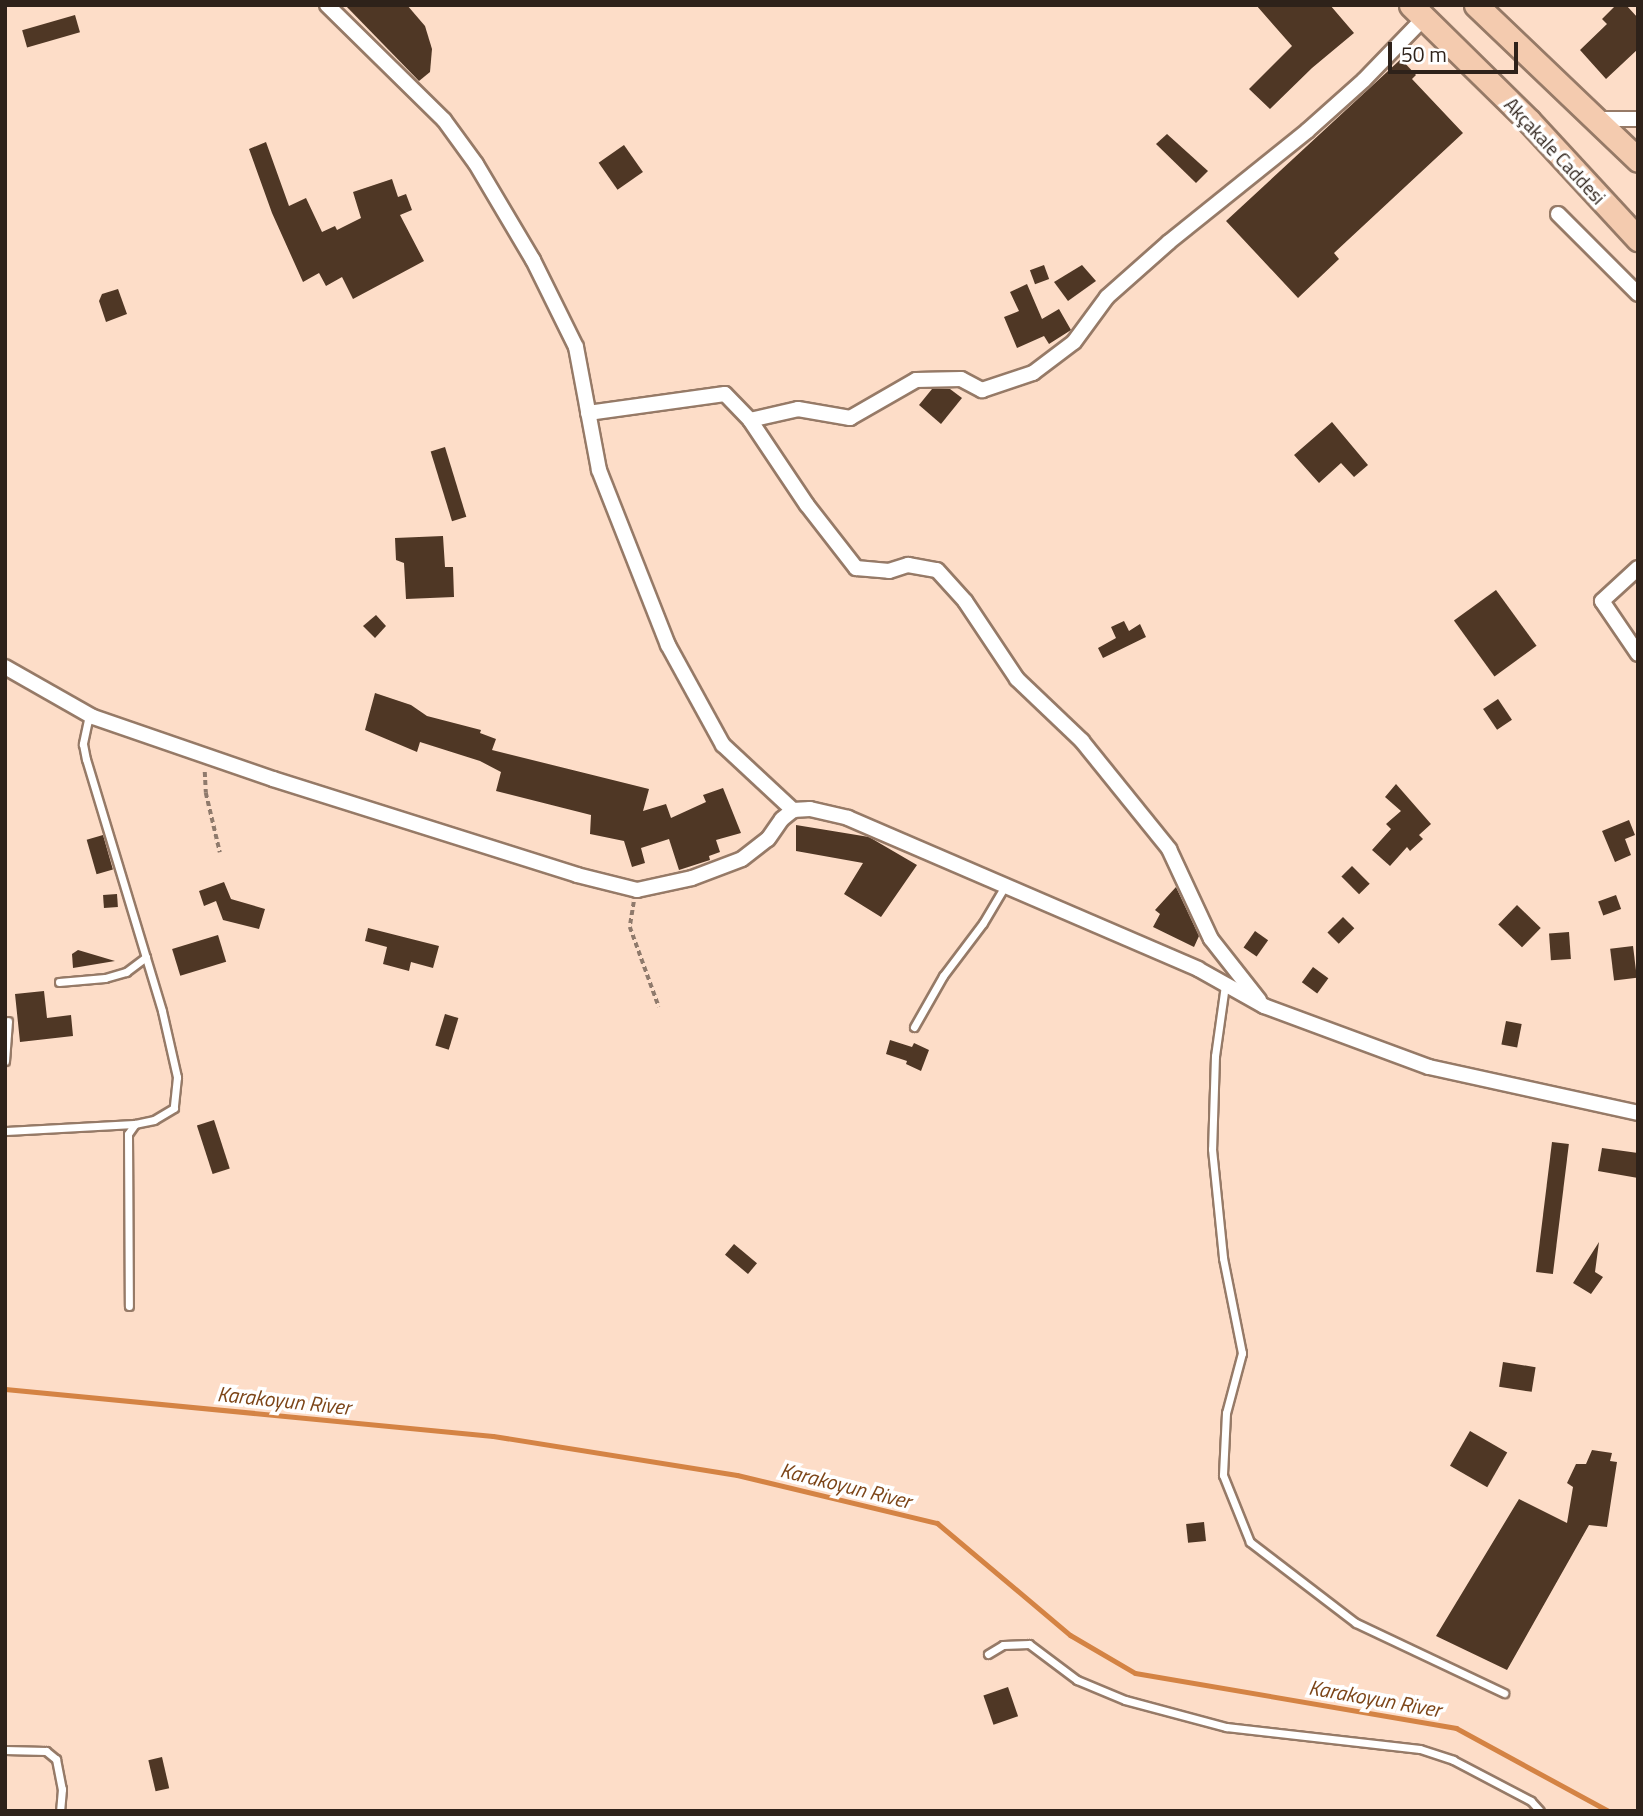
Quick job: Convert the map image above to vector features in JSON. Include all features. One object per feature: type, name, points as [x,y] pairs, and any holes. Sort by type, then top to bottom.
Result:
[{"type":"main road","points":[[1476,5],[1638,160]]},
{"type":"main road","name":"Akçakale Caddesi","points":[[1418,11],[1529,121],[1638,239]]},
{"type":"street","points":[[327,5],[444,120],[475,164],[533,260],[576,347],[599,470],[668,645],[723,745],[793,810]]},
{"type":"street","points":[[750,420],[798,409],[850,418],[916,380],[961,379],[982,390],[1033,373],[1074,342],[1107,297],[1307,131],[1364,80],[1418,11]]},
{"type":"street","points":[[1596,120],[1638,119]]},
{"type":"street","points":[[1558,215],[1638,294]]},
{"type":"street","points":[[589,413],[725,394],[750,420],[807,505],[856,568],[889,571],[908,565],[937,570],[965,601],[1017,679],[1082,741],[1169,849],[1211,939],[1264,1006]]},
{"type":"street","points":[[1638,568],[1602,601],[1638,654]]},
{"type":"street","points":[[5,667],[90,715],[205,756],[577,875],[637,890],[681,881],[742,859],[768,839],[793,810],[810,809],[848,818],[1198,970],[1264,1006],[1429,1067],[1638,1113]]},
{"type":"lane","points":[[5,1131],[135,1124],[154,1120],[174,1108],[177,1077],[146,957],[86,759],[83,744],[90,715]]},
{"type":"lane","points":[[914,1027],[943,976],[983,923],[1005,886]]},
{"type":"lane","points":[[59,982],[105,978],[126,972],[146,957]]},
{"type":"lane","points":[[1225,985],[1215,1056],[1212,1149],[1223,1258],[1242,1353],[1226,1413],[1223,1475],[1250,1542],[1356,1623],[1504,1693]]},
{"type":"lane","points":[[5,1061],[8,1021]]},
{"type":"lane","points":[[129,1306],[128,1134],[135,1124]]},
{"type":"lane","points":[[988,1654],[1003,1645],[1029,1644],[1077,1680],[1125,1700],[1226,1727],[1420,1749],[1453,1760],[1531,1801],[1540,1811]]},
{"type":"lane","points":[[5,1750],[46,1751],[56,1759],[62,1789],[60,1811]]},
{"type":"path","points":[[205,756],[206,793],[220,852]]},
{"type":"path","points":[[637,890],[630,927],[659,1007]]},
{"type":"building","points":[[345,5],[407,5],[425,26],[432,49],[430,72],[419,81]]},
{"type":"building","points":[[1256,5],[1330,5],[1354,33],[1312,68],[1270,109],[1249,89],[1292,46]]},
{"type":"building","points":[[1616,5],[1626,5],[1638,18],[1638,49],[1606,79],[1580,50],[1607,24],[1602,19]]},
{"type":"building","points":[[75,15],[80,32],[27,47],[22,30]]},
{"type":"building","points":[[1401,59],[1416,75],[1412,79],[1463,133],[1334,253],[1339,259],[1298,298],[1226,221]]},
{"type":"building","points":[[1167,134],[1208,171],[1196,183],[1156,144]]},
{"type":"building","points":[[266,142],[289,206],[306,198],[322,232],[335,226],[337,230],[361,218],[353,192],[392,179],[398,197],[406,194],[412,210],[400,215],[424,261],[353,299],[342,277],[326,286],[319,273],[303,282],[272,213],[249,149]]},
{"type":"building","points":[[624,145],[643,172],[618,190],[599,163]]},
{"type":"building","points":[[1044,265],[1049,279],[1035,284],[1030,270]]},
{"type":"building","points":[[1082,265],[1096,281],[1068,301],[1054,282]]},
{"type":"building","points":[[1027,284],[1042,319],[1059,309],[1071,330],[1049,344],[1044,336],[1017,348],[1004,317],[1019,311],[1010,292]]},
{"type":"building","points":[[118,289],[127,314],[106,322],[99,301],[102,294]]},
{"type":"building","points":[[932,389],[950,389],[962,398],[941,424],[919,405]]},
{"type":"building","points":[[1332,422],[1368,465],[1354,477],[1341,463],[1319,483],[1294,455]]},
{"type":"building","points":[[445,447],[466,517],[452,521],[431,451]]},
{"type":"building","points":[[443,536],[445,567],[453,567],[454,597],[406,599],[404,563],[396,560],[395,538]]},
{"type":"building","points":[[1496,590],[1537,646],[1494,676],[1454,621]]},
{"type":"building","points":[[376,615],[386,626],[375,638],[363,626]]},
{"type":"building","points":[[1124,621],[1129,631],[1140,624],[1146,637],[1103,658],[1098,648],[1116,638],[1111,627]]},
{"type":"building","points":[[375,693],[411,705],[427,716],[481,730],[480,733],[496,739],[492,750],[649,789],[643,811],[666,804],[671,818],[706,802],[703,795],[723,788],[741,833],[716,840],[720,852],[709,856],[710,860],[679,870],[669,839],[641,848],[645,863],[632,867],[624,841],[590,834],[591,815],[496,791],[501,772],[480,761],[420,742],[417,752],[365,730]]},
{"type":"building","points":[[1498,699],[1512,720],[1497,730],[1483,709]]},
{"type":"building","points":[[1396,784],[1431,824],[1419,835],[1423,839],[1410,851],[1407,847],[1390,866],[1372,850],[1391,829],[1386,824],[1401,811],[1385,797]]},
{"type":"building","points":[[1629,820],[1635,835],[1625,839],[1631,855],[1615,862],[1602,831]]},
{"type":"building","points":[[796,825],[869,837],[917,865],[881,917],[844,894],[863,863],[796,851]]},
{"type":"building","points":[[103,835],[113,870],[97,874],[87,840]]},
{"type":"building","points":[[1352,866],[1370,884],[1359,894],[1341,877]]},
{"type":"building","points":[[224,882],[231,899],[265,909],[259,929],[223,920],[216,901],[204,906],[199,891]]},
{"type":"building","points":[[1176,887],[1199,936],[1194,947],[1153,927],[1160,914],[1155,910]]},
{"type":"building","points":[[117,894],[118,907],[104,908],[103,895]]},
{"type":"building","points":[[1616,895],[1621,909],[1603,916],[1598,901]]},
{"type":"building","points":[[1517,905],[1541,928],[1522,947],[1498,924]]},
{"type":"building","points":[[1343,917],[1354,928],[1339,944],[1327,933]]},
{"type":"building","points":[[368,928],[439,946],[433,968],[411,962],[409,971],[383,964],[387,947],[365,941]]},
{"type":"building","points":[[1255,931],[1268,940],[1257,957],[1244,947]]},
{"type":"building","points":[[1569,932],[1571,959],[1551,960],[1549,933]]},
{"type":"building","points":[[218,935],[226,962],[180,976],[172,949]]},
{"type":"building","points":[[1633,946],[1637,978],[1614,981],[1610,949]]},
{"type":"building","points":[[78,950],[115,961],[73,968],[72,954]]},
{"type":"building","points":[[1313,967],[1328,978],[1317,994],[1302,982]]},
{"type":"building","points":[[44,991],[47,1018],[71,1015],[73,1036],[20,1042],[15,994]]},
{"type":"building","points":[[445,1014],[458,1018],[449,1050],[435,1046]]},
{"type":"building","points":[[1506,1021],[1522,1024],[1517,1048],[1501,1045]]},
{"type":"building","points":[[890,1040],[912,1047],[914,1043],[929,1050],[921,1071],[906,1064],[907,1061],[886,1054]]},
{"type":"building","points":[[214,1120],[230,1169],[213,1174],[197,1126]]},
{"type":"building","points":[[1552,1142],[1569,1144],[1553,1274],[1536,1272]]},
{"type":"building","points":[[1602,1148],[1638,1153],[1638,1178],[1598,1171]]},
{"type":"building","points":[[1599,1242],[1595,1272],[1603,1277],[1591,1294],[1573,1283]]},
{"type":"building","points":[[734,1244],[757,1263],[748,1274],[725,1255]]},
{"type":"building","points":[[1503,1362],[1536,1367],[1532,1392],[1499,1387]]},
{"type":"building","points":[[1470,1431],[1507,1452],[1487,1487],[1450,1466]]},
{"type":"building","points":[[1592,1450],[1612,1453],[1610,1461],[1617,1462],[1607,1527],[1589,1525],[1507,1670],[1436,1636],[1519,1499],[1567,1523],[1573,1487],[1567,1483],[1576,1464],[1586,1464]]},
{"type":"building","points":[[1204,1522],[1206,1541],[1188,1543],[1186,1524]]},
{"type":"building","points":[[1008,1687],[1018,1716],[994,1725],[983,1695]]},
{"type":"building","points":[[162,1757],[169,1788],[156,1791],[148,1760]]},
{"type":"waterway","name":"Karakoyun River","points":[[5,1389],[493,1436],[737,1475],[937,1523],[1070,1635],[1135,1673],[1456,1728],[1608,1811]]}]
